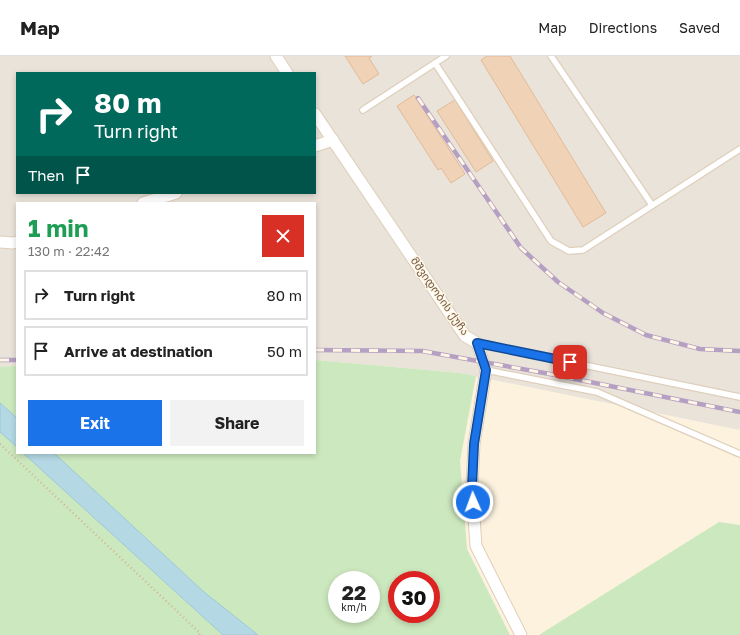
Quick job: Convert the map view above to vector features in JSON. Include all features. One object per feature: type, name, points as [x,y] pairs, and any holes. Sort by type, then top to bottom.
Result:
[{"type":"street","points":[[276,56],[286,72]]},
{"type":"street","name":"მშვიდობის ქუჩა","points":[[316,115],[465,336],[477,343],[486,370],[474,444],[472,487],[476,546],[521,635]]},
{"type":"street","points":[[316,146],[333,140]]},
{"type":"street","points":[[146,202],[173,194]]},
{"type":"street","points":[[0,242],[16,242]]},
{"type":"lane","points":[[363,110],[446,56]]},
{"type":"lane","points":[[552,56],[652,205]]},
{"type":"lane","points":[[435,64],[551,241],[569,251],[583,250],[740,149]]},
{"type":"lane","points":[[477,343],[740,397]]},
{"type":"lane","points":[[486,370],[597,392],[740,454]]},
{"type":"path","points":[[0,444],[200,633],[200,635]]},
{"type":"shaded area","points":[[0,56],[740,56],[740,430],[460,373],[316,360],[316,202],[16,202],[16,366],[0,367]]},
{"type":"green space","points":[[316,360],[460,373],[476,376],[460,461],[467,549],[510,635],[258,635],[204,592],[55,454],[316,454]]},
{"type":"green space","points":[[16,366],[16,417],[0,403],[0,367]]},
{"type":"green space","points":[[0,432],[16,446],[16,454],[24,454],[223,635],[0,635]]},
{"type":"green space","points":[[719,522],[740,525],[740,635],[539,635]]},
{"type":"water","points":[[0,403],[16,417],[16,446],[0,432]]},
{"type":"water","points":[[24,454],[55,454],[204,592],[258,635],[223,635]]},
{"type":"building","points":[[345,56],[372,56],[369,58],[379,74],[363,84]]},
{"type":"building","points":[[487,56],[510,56],[606,213],[583,227],[481,60]]},
{"type":"building","points":[[414,95],[465,174],[451,183],[441,168],[438,170],[397,106]]},
{"type":"building","points":[[455,100],[493,161],[476,172],[437,111]]},
{"type":"railway","points":[[418,98],[521,248],[558,282],[603,313],[646,335],[700,349],[740,351]]},
{"type":"railway","points":[[316,350],[422,351],[550,374],[740,412]]},
{"type":"railway","points":[[0,360],[16,360]]},
{"type":"route","points":[[473,502],[472,487],[474,444],[486,370],[477,343],[570,362]]}]
